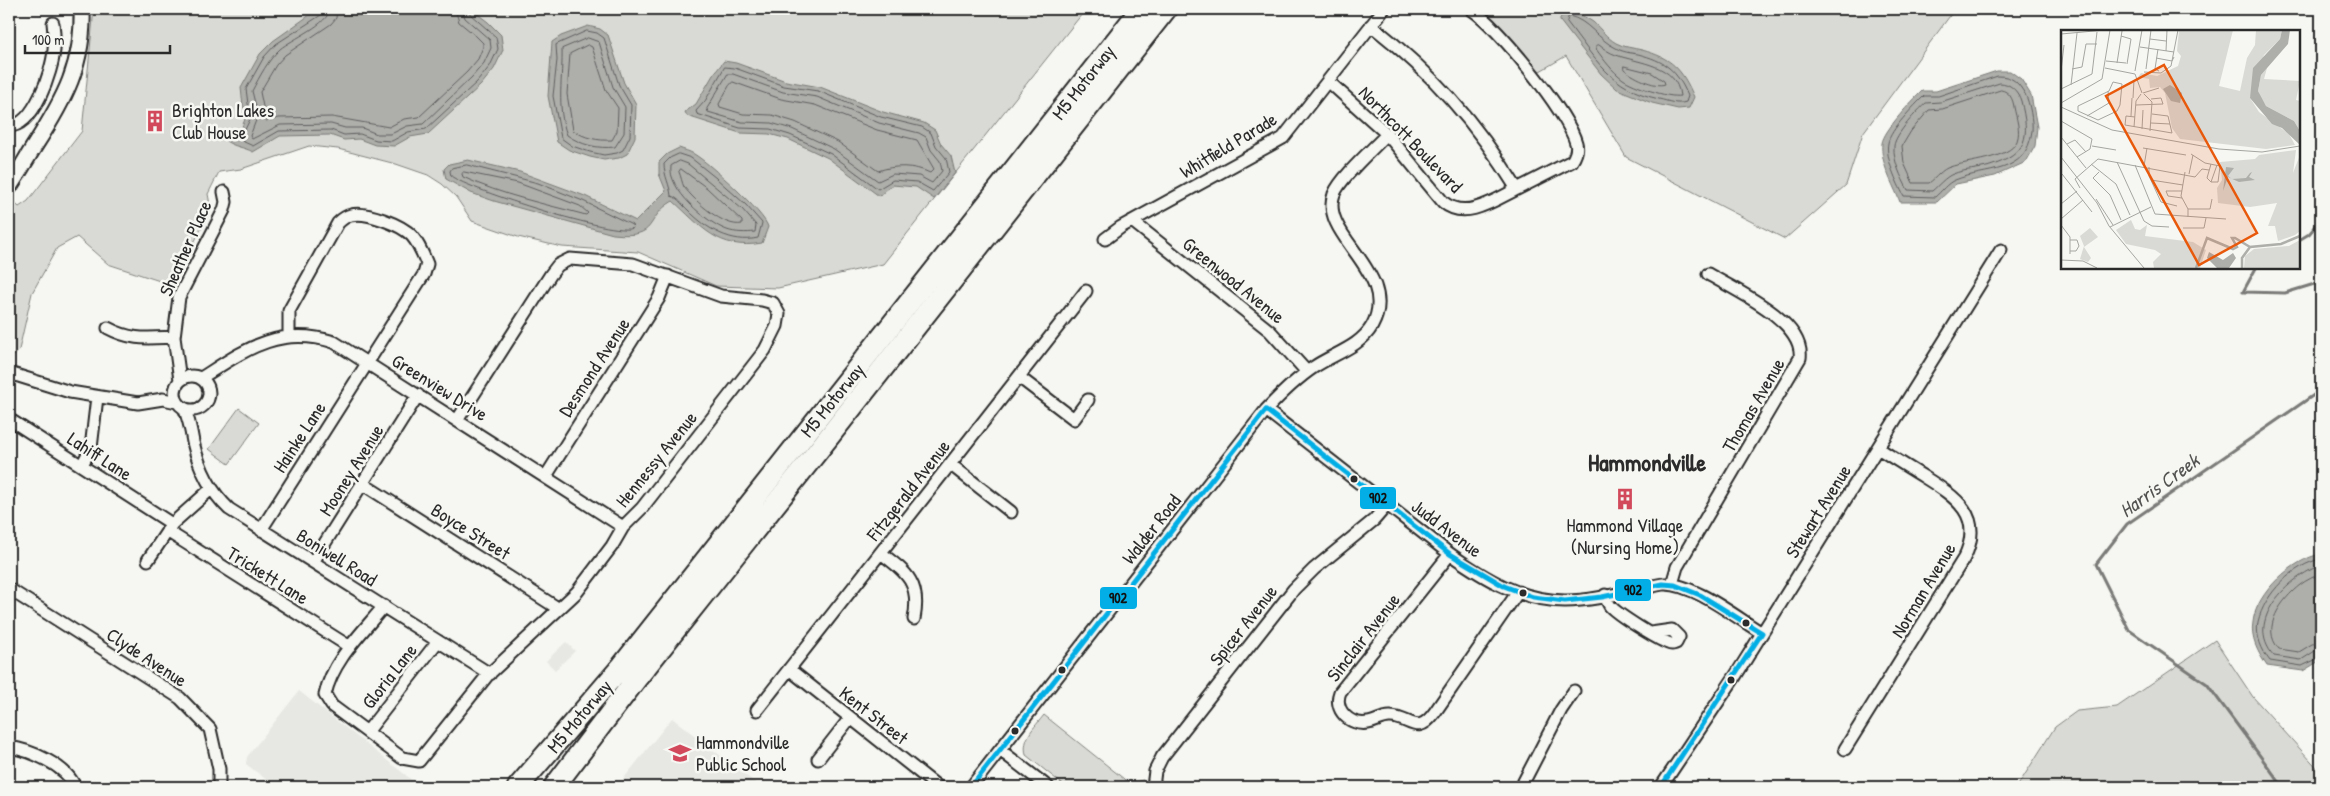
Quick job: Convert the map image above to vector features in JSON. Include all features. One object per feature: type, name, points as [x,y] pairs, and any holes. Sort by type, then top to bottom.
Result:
[{"type":"highway","name":"M5 Motorway","points":[[518,787],[622,666],[1141,9]]},
{"type":"highway","name":"M5 Motorway","points":[[554,787],[637,678],[1166,9]]},
{"type":"street","points":[[9,187],[59,108],[72,76],[80,43],[82,9]]},
{"type":"street","name":"Whitfield Parade","points":[[1105,239],[1132,221],[1283,138],[1384,9]]},
{"type":"street","points":[[1371,25],[1417,62],[1456,103],[1484,138],[1517,189],[1572,161],[1576,154],[1576,144],[1566,121],[1532,74],[1504,41],[1471,9]]},
{"type":"street","points":[[9,126],[15,126],[26,119],[44,86],[54,52],[53,23]]},
{"type":"street","name":"Northcott Boulevard","points":[[1328,81],[1386,134],[1443,202],[1451,208],[1461,210],[1477,207],[1517,189]]},
{"type":"street","name":"Walder Road","points":[[971,787],[1266,410],[1307,372],[1358,342],[1368,332],[1376,318],[1378,302],[1375,282],[1341,231],[1332,200],[1340,184],[1386,134]]},
{"type":"street","points":[[9,172],[36,144]]},
{"type":"street","name":"Sheather Place","points":[[178,384],[174,337],[179,297],[224,210],[226,202],[224,192]]},
{"type":"street","name":"Hainke Lane","points":[[260,530],[424,274],[427,264],[411,236],[395,225],[355,214],[349,215],[338,223],[290,311],[289,337]]},
{"type":"street","name":"Greenwood Avenue","points":[[1132,221],[1270,330],[1307,372]]},
{"type":"street","name":"Stewart Avenue","points":[[1661,787],[1762,633],[2001,250]]},
{"type":"street","name":"Hennessy Avenue","points":[[384,606],[350,647],[328,681],[325,696],[332,706],[402,758],[419,761],[490,674],[577,592],[612,546],[623,526],[642,508],[764,350],[777,326],[779,314],[773,303],[762,300],[721,296],[633,264],[570,259],[558,265],[458,419]]},
{"type":"street","name":"Thomas Avenue","points":[[1672,584],[1677,567],[1800,358],[1800,343],[1796,336],[1775,316],[1708,274]]},
{"type":"street","name":"Desmond Avenue","points":[[546,476],[659,298],[668,276]]},
{"type":"street","name":"Fitzgerald Avenue","points":[[757,710],[1086,291]]},
{"type":"street","points":[[108,328],[122,336],[135,339],[174,337]]},
{"type":"street","name":"Greenview Drive","points":[[199,377],[242,351],[259,344],[289,337],[316,337],[334,342],[458,419],[623,526]]},
{"type":"street","name":"Sheather Place","points":[[176,349],[183,361],[199,377]]},
{"type":"street","name":"Greenview Drive","points":[[209,390],[225,363]]},
{"type":"street","points":[[9,373],[43,386],[97,397],[138,403],[162,399],[193,410],[202,407],[208,399],[209,390],[199,377],[188,376],[162,399]]},
{"type":"street","points":[[1018,377],[1074,419],[1088,400]]},
{"type":"street","points":[[178,384],[180,405]]},
{"type":"street","name":"Mooney Avenue","points":[[313,562],[418,395]]},
{"type":"street","points":[[82,465],[91,448],[97,397]]},
{"type":"street","name":"Boniwell Road","points":[[180,405],[188,417],[194,444],[211,489],[230,509],[260,530],[490,674]]},
{"type":"street","name":"Boniwell Road","points":[[194,444],[196,423],[202,407]]},
{"type":"street","name":"Judd Avenue","points":[[1266,410],[1450,554],[1487,578],[1518,592],[1544,599],[1563,601],[1672,584],[1692,590],[1762,633]]},
{"type":"street","name":"Lahiff Lane","points":[[9,419],[82,465],[170,528]]},
{"type":"street","name":"Norman Avenue","points":[[1845,749],[1964,558],[1971,539],[1969,518],[1959,501],[1945,490],[1878,448]]},
{"type":"street","points":[[950,464],[1011,512]]},
{"type":"street","name":"Boyce Street","points":[[363,484],[559,609]]},
{"type":"street","points":[[148,560],[170,528],[211,489]]},
{"type":"street","name":"Spicer Avenue","points":[[1153,787],[1155,771],[1162,757],[1287,597],[1314,569],[1374,520],[1387,505]]},
{"type":"street","name":"Trickett Lane","points":[[170,528],[350,647]]},
{"type":"street","points":[[881,553],[904,571],[913,584],[917,601],[914,619]]},
{"type":"street","name":"Sinclair Avenue","points":[[1450,554],[1340,692],[1338,703],[1342,714],[1347,718],[1365,723],[1388,716],[1410,724],[1426,722],[1440,706],[1518,592]]},
{"type":"street","name":"Clyde Avenue","points":[[9,589],[180,698],[210,729],[219,769],[219,787]]},
{"type":"street","points":[[1605,595],[1611,607],[1651,633]]},
{"type":"street","name":"Gloria Lane","points":[[367,732],[438,641]]},
{"type":"street","name":"Kent Street","points":[[789,669],[938,787]]},
{"type":"street","points":[[1521,787],[1561,710],[1574,691]]},
{"type":"street","points":[[818,758],[850,718]]},
{"type":"street","points":[[9,747],[24,749],[54,764],[75,787]]},
{"type":"street","points":[[1000,750],[1048,787]]},
{"type":"shaded area","points":[[94,9],[1086,9],[883,264],[778,288],[716,286],[638,252],[562,247],[518,237],[472,221],[456,197],[442,184],[428,175],[396,164],[338,149],[309,146],[241,169],[219,172],[208,194],[211,210],[172,285],[108,264],[77,237],[57,248],[32,293],[19,350],[13,357],[9,356],[9,204],[11,200],[19,207],[28,201],[82,131]]},
{"type":"shaded area","points":[[1480,9],[1955,9],[1863,133],[1846,185],[1785,239],[1626,157],[1566,56],[1540,71]]},
{"type":"shaded area","points":[[239,408],[259,423],[229,464],[209,449]]},
{"type":"shaded area","points":[[2215,640],[2253,697],[2321,772],[2321,787],[2017,787],[2055,727],[2077,711],[2117,707]]},
{"type":"shaded area","points":[[566,642],[575,651],[555,670],[546,661]]},
{"type":"shaded area","points":[[299,691],[417,784],[415,787],[276,787],[246,764],[247,757]]},
{"type":"shaded area","points":[[1044,715],[1129,783],[1143,780],[1143,787],[1066,787],[1026,755],[1027,738]]},
{"type":"shaded area","name":"Hammondville Public School","points":[[672,718],[761,787],[617,787]]},
{"type":"water","points":[[325,9],[471,9],[501,35],[503,50],[494,69],[481,85],[428,134],[410,137],[394,146],[375,145],[359,139],[344,140],[330,135],[280,136],[253,152],[226,141],[240,132],[247,114],[243,106],[241,88],[260,54],[273,41],[314,12]]},
{"type":"water","points":[[1569,9],[1593,22],[1606,36],[1616,43],[1652,53],[1675,66],[1685,79],[1694,97],[1689,108],[1678,109],[1652,103],[1617,89],[1601,74],[1560,21],[1560,18]]},
{"type":"water","points":[[588,26],[600,29],[608,35],[624,83],[636,104],[635,137],[627,154],[619,158],[604,160],[590,157],[569,150],[557,142],[548,96],[552,42],[561,36]]},
{"type":"water","points":[[724,61],[736,63],[786,81],[820,87],[883,112],[924,123],[935,130],[941,144],[951,156],[955,173],[934,199],[916,187],[892,185],[879,196],[828,158],[788,139],[769,134],[740,133],[687,116],[685,112],[696,104],[713,75]]},
{"type":"water","points":[[1997,71],[2010,71],[2021,79],[2031,95],[2037,127],[2035,146],[2026,162],[1995,176],[1956,184],[1937,202],[1900,202],[1885,166],[1882,151],[1884,137],[1893,123],[1922,91],[1936,91]]},
{"type":"water","points":[[679,148],[694,154],[711,167],[735,188],[765,220],[768,227],[762,243],[747,245],[722,240],[702,227],[673,201],[658,214],[645,230],[628,235],[613,234],[471,193],[446,179],[444,169],[449,164],[468,160],[520,172],[585,196],[636,221],[666,191],[659,174],[659,162],[667,154]]},
{"type":"water","points":[[2321,554],[2321,660],[2303,671],[2267,666],[2258,651],[2252,628],[2261,600],[2268,589],[2288,570],[2310,557]]},
{"type":"waterway","name":"Harris Creek","points":[[2300,239],[2309,234],[2321,220]]},
{"type":"waterway","name":"Harris Creek","points":[[2255,269],[2243,292],[2285,293],[2321,282]]},
{"type":"waterway","name":"Harris Creek","points":[[2283,787],[2207,684],[2129,630],[2096,564],[2127,524],[2321,390]]},
{"type":"transit line","name":"902","points":[[1266,410],[1450,554],[1504,586],[1533,597],[1565,601],[1602,597],[1663,584],[1675,585],[1700,595],[1762,633]]},
{"type":"transit line","name":"902","points":[[971,787],[1266,410]]},
{"type":"transit line","name":"902","points":[[1661,787],[1762,633]]},
{"type":"place","name":"Brighton Lakes Club House","points":[[155,121]]},
{"type":"place","name":"Hammond Village (Nursing Home)","points":[[1625,499]]},
{"type":"place","name":"Hammondville Public School","points":[[680,753]]},
{"type":"district","name":"Hammondville","points":[[1647,462]]}]
